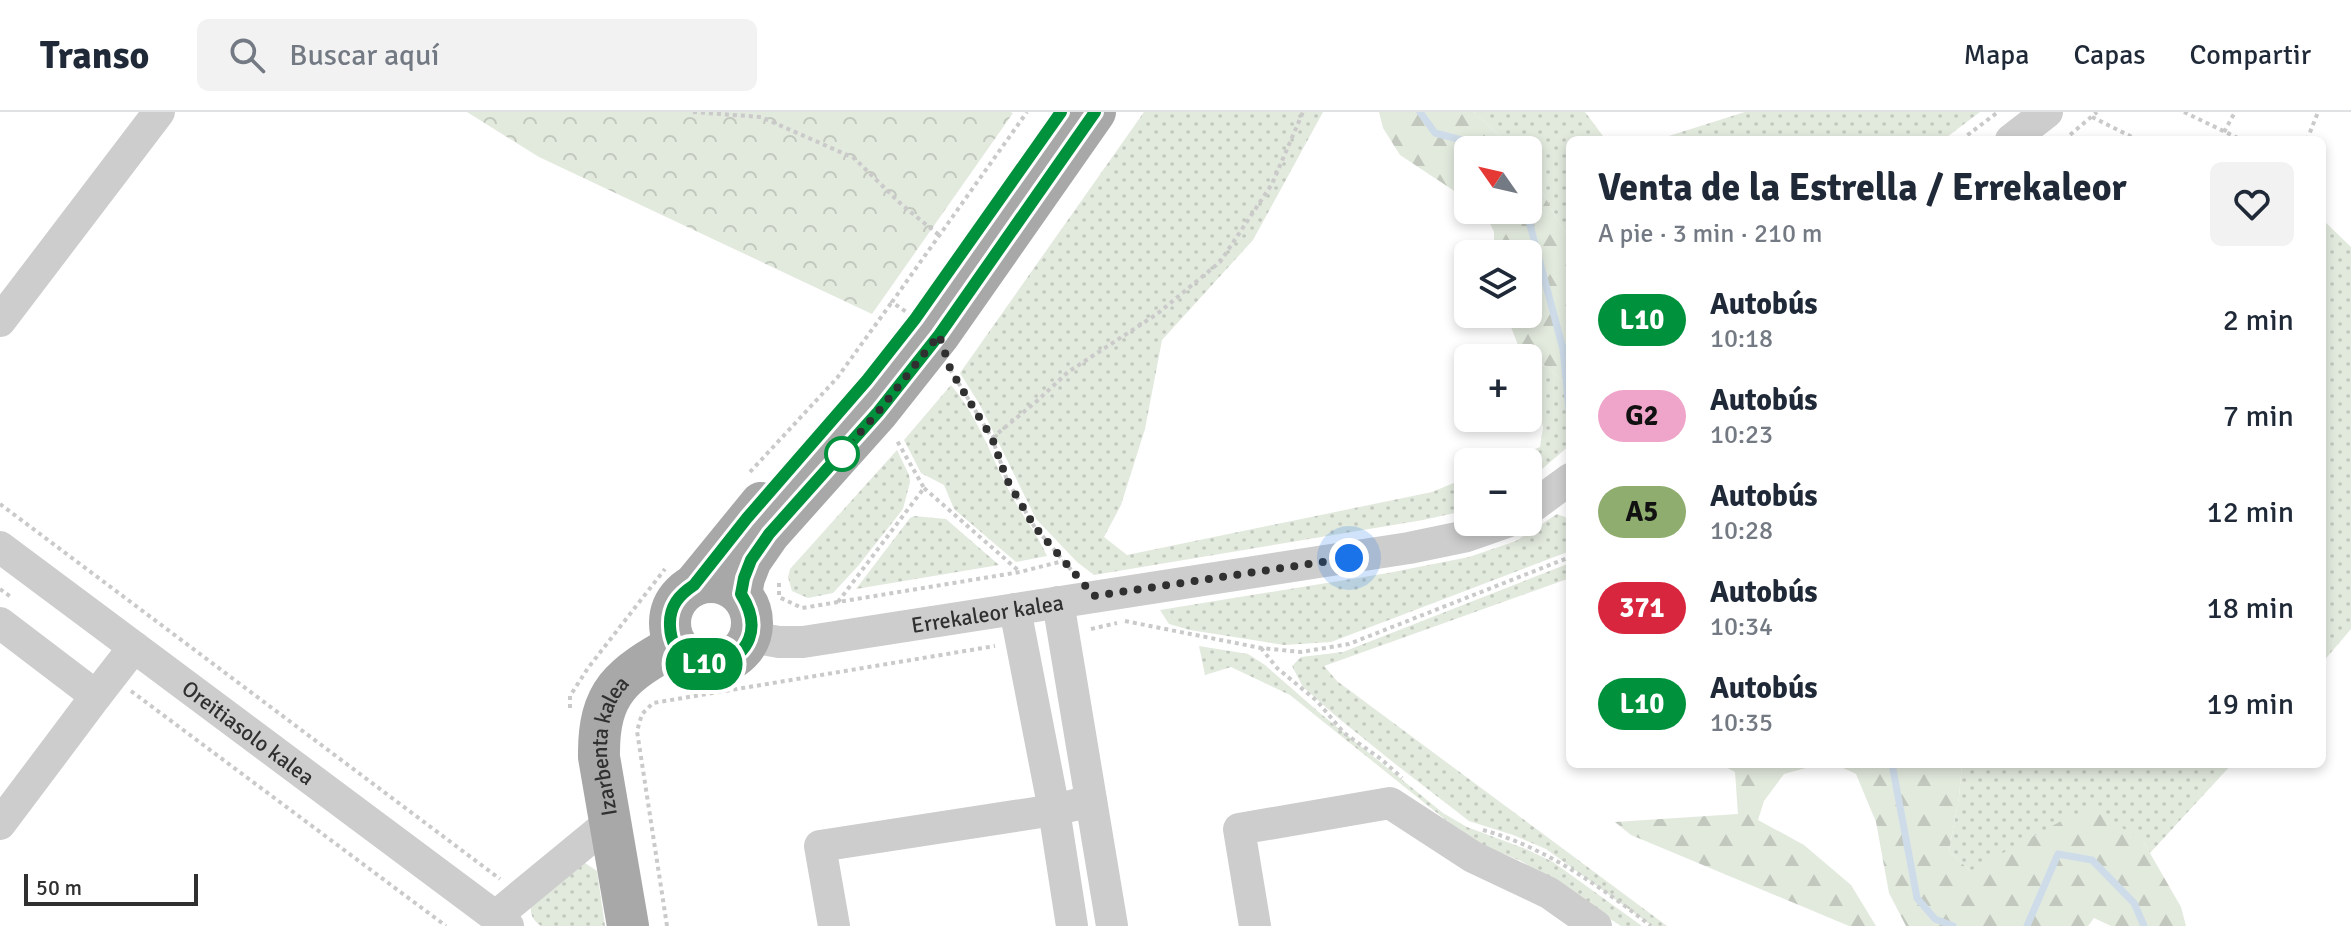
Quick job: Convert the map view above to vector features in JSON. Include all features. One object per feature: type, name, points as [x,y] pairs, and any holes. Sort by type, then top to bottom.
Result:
[{"type":"main road","points":[[684,571],[727,585],[741,594],[749,607],[752,622],[750,637],[740,653],[724,662],[706,664],[688,658],[675,645],[670,632],[670,617],[674,604],[683,592],[684,571],[747,518],[867,380],[931,337],[1061,112]]},
{"type":"main road","points":[[741,594],[751,560],[769,534],[878,412],[1095,112]]},
{"type":"main road","name":"Izarbenta kalea","points":[[628,926],[599,757],[599,731],[603,712],[614,690],[635,668],[675,645]]},
{"type":"street","points":[[0,321],[159,112]]},
{"type":"street","points":[[2016,136],[2047,112]]},
{"type":"street","points":[[1542,500],[1566,482]]},
{"type":"street","name":"Errekaleor kalea","points":[[750,637],[803,642],[1409,548],[1467,536]]},
{"type":"street","name":"Oreitiasolo kalea","points":[[0,547],[502,921],[610,822]]},
{"type":"street","points":[[1058,602],[1112,926]]},
{"type":"street","points":[[1015,609],[1054,810],[1072,926]]},
{"type":"street","points":[[6,611],[104,686]]},
{"type":"street","points":[[0,824],[134,647]]},
{"type":"street","points":[[1255,926],[1239,829],[1409,800],[1473,857],[1549,893],[1596,926]]},
{"type":"street","points":[[834,926],[820,846],[1054,810],[1091,801]]},
{"type":"path","points":[[693,112],[762,114],[854,158],[902,205],[939,235]]},
{"type":"path","points":[[1027,112],[939,235],[931,337],[992,438],[1007,480],[1034,526],[1094,596]]},
{"type":"path","points":[[992,438],[1068,372],[1157,314],[1220,262],[1272,184],[1303,112]]},
{"type":"path","points":[[1966,136],[1998,112]]},
{"type":"path","points":[[2069,136],[2097,112]]},
{"type":"path","points":[[2184,112],[2233,136]]},
{"type":"path","points":[[2224,132],[2235,112]]},
{"type":"path","points":[[2309,136],[2318,112]]},
{"type":"path","points":[[2092,117],[2130,136]]},
{"type":"path","points":[[747,476],[837,378],[931,337]]},
{"type":"path","points":[[895,437],[924,488],[1020,572]]},
{"type":"path","points":[[837,603],[924,488]]},
{"type":"path","points":[[0,504],[509,885]]},
{"type":"path","points":[[1123,621],[1261,648],[1301,652],[1349,644],[1566,559]]},
{"type":"path","points":[[778,573],[779,597],[802,608],[1020,572],[1063,561]]},
{"type":"path","points":[[570,710],[570,696],[588,668],[684,571]]},
{"type":"path","points":[[0,589],[6,611]]},
{"type":"path","points":[[1065,634],[1110,626]]},
{"type":"path","points":[[667,926],[637,731],[642,714],[653,703],[1022,642]]},
{"type":"path","points":[[1261,648],[1277,668],[1317,701],[1344,733],[1381,759],[1409,800]]},
{"type":"path","points":[[104,686],[446,926]]},
{"type":"path","points":[[1471,826],[1533,848],[1651,926]]},
{"type":"green space","points":[[467,112],[1013,113],[872,314],[539,157]]},
{"type":"green space","points":[[1144,112],[1323,112],[1253,240],[1162,340],[1145,429],[1121,505],[1104,537],[1127,555],[1432,492],[1454,483],[1454,513],[1094,575],[1077,562],[1036,519],[980,405],[960,373]]},
{"type":"green space","points":[[1379,112],[1474,112],[1500,136],[1454,136],[1454,191],[1400,155],[1383,128]]},
{"type":"green space","points":[[1474,112],[1585,112],[1603,136],[1566,136],[1566,235],[1542,191],[1542,136],[1500,136]]},
{"type":"green space","points":[[1745,112],[1980,112],[1948,136],[1669,136]]},
{"type":"green space","points":[[1542,191],[1566,235],[1566,385],[1542,364],[1542,344],[1518,344],[1511,328],[1542,328],[1542,240],[1494,240],[1490,224],[1542,224]]},
{"type":"green space","points":[[2326,223],[2351,247],[2351,629],[2326,658]]},
{"type":"green space","points":[[1542,365],[1566,385],[1566,448],[1542,469],[1542,448],[1538,448],[1543,427]]},
{"type":"green space","points":[[951,385],[978,425],[1012,496],[1047,556],[1016,562],[954,509],[944,485],[921,473],[904,440]]},
{"type":"green space","points":[[897,450],[910,482],[903,509],[833,593],[808,598],[792,591],[788,577],[790,569]]},
{"type":"green space","points":[[1557,514],[1566,517],[1566,553],[1331,642],[1284,645],[1190,630],[1169,624],[1160,610],[1388,573],[1469,557],[1524,536],[1542,536],[1542,524]]},
{"type":"green space","points":[[914,516],[946,519],[999,565],[856,589]]},
{"type":"green space","points":[[1566,565],[1566,579],[1324,666],[1337,681],[1667,926],[1652,926],[1546,849],[1469,821],[1337,717],[1303,687],[1292,666],[1301,657],[1343,652]]},
{"type":"green space","points":[[1199,646],[1248,654],[1443,813],[1467,827],[1553,862],[1642,926],[1621,926],[1521,861],[1472,841],[1290,695],[1231,667],[1205,675]]},
{"type":"green space","points":[[1728,768],[1806,768],[1784,774],[1764,801],[1758,820],[1804,845],[1851,885],[1876,926],[1849,926],[1631,835],[1615,822],[1738,814],[1735,772]]},
{"type":"green space","points":[[1843,768],[1962,768],[1949,851],[1970,871],[2091,808],[2143,841],[2181,907],[2186,926],[2111,926],[2094,918],[2088,926],[1906,926],[1889,893],[1876,822],[1856,774]]},
{"type":"green space","points":[[1962,768],[2228,768],[2150,853],[2143,841],[1970,871],[1949,851]]},
{"type":"green space","points":[[585,863],[597,871],[605,926],[541,926],[532,916],[531,903],[573,867]]},
{"type":"waterway","points":[[1420,112],[1435,133],[1454,138]]},
{"type":"waterway","points":[[1530,224],[1563,349],[1566,379]]},
{"type":"waterway","points":[[1893,768],[1917,898],[1935,919],[1953,926]]},
{"type":"waterway","points":[[2027,926],[2058,854],[2092,860],[2134,903],[2144,926]]},
{"type":"bus line","name":"L10","points":[[1061,112],[915,319],[694,585],[683,592],[674,604],[670,632],[675,645],[688,658],[706,664],[724,662],[740,653],[750,637],[752,622],[749,607],[741,594],[751,560],[769,534],[878,412],[939,335],[1095,112]]},
{"type":"route","points":[[842,454],[837,459],[939,335],[951,371],[992,438],[1007,480],[1034,526],[1094,596],[1349,558]]}]
